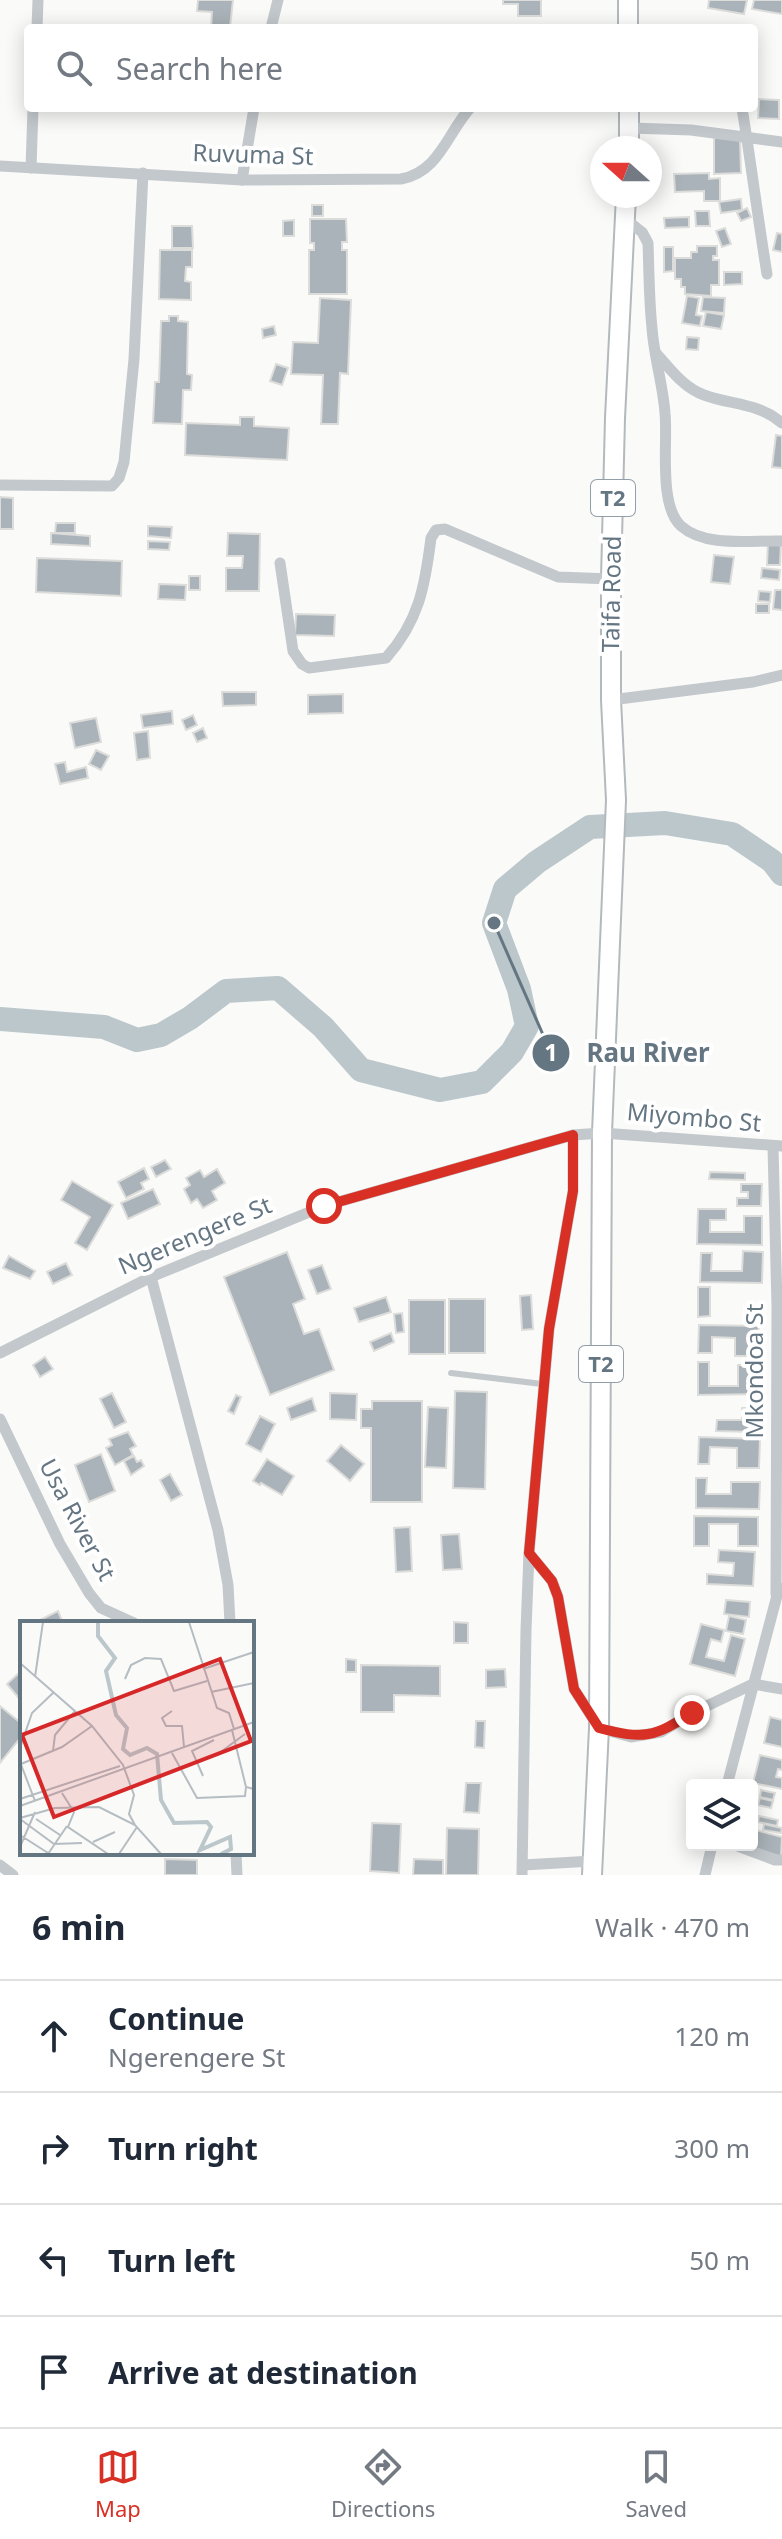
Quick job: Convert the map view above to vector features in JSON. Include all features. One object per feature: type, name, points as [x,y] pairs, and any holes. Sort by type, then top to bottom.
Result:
[{"type":"highway","points":[[628,0],[628,24]]},
{"type":"highway","points":[[629,112],[630,136]]},
{"type":"highway","name":"Taifa Road","points":[[602,1133],[616,800],[611,700],[611,579],[625,208]]},
{"type":"highway","name":"T2","points":[[592,1868],[599,1728],[602,1133]]},
{"type":"street","points":[[37,24],[38,0]]},
{"type":"street","points":[[272,24],[278,0]]},
{"type":"street","points":[[31,168],[33,112]]},
{"type":"street","points":[[242,180],[253,112]]},
{"type":"street","name":"Ruvuma St","points":[[0,166],[242,180],[401,179],[416,176],[439,156],[467,112]]},
{"type":"street","points":[[743,112],[767,274]]},
{"type":"street","points":[[630,128],[691,130],[782,142]]},
{"type":"street","points":[[0,485],[112,486],[119,478],[124,462],[134,359],[143,173]]},
{"type":"street","points":[[625,219],[642,232],[648,243],[652,328],[666,414],[665,478],[678,524],[689,532],[723,540],[782,541]]},
{"type":"street","points":[[655,353],[689,387],[705,396],[763,410],[782,423]]},
{"type":"street","points":[[280,563],[293,651],[309,668],[386,658],[404,638],[419,605],[431,538],[436,530],[445,529],[558,577],[611,579]]},
{"type":"street","points":[[611,700],[753,682],[782,675]]},
{"type":"street","name":"Ngerengere St","points":[[0,1353],[151,1277],[324,1206],[573,1135],[602,1133]]},
{"type":"street","name":"Miyombo St","points":[[602,1133],[778,1147]]},
{"type":"street","points":[[573,1135],[573,1191],[542,1384],[529,1553],[522,1870],[592,1868]]},
{"type":"street","name":"Mkondoa St","points":[[776,1594],[778,1147]]},
{"type":"street","points":[[151,1277],[218,1530],[228,1585],[230,1621]]},
{"type":"street","name":"Usa River St","points":[[0,1419],[60,1544],[89,1593],[101,1608],[130,1621]]},
{"type":"street","points":[[529,1553],[552,1581],[558,1597],[574,1689],[599,1728],[631,1737],[661,1732],[692,1713],[753,1684],[782,1689]]},
{"type":"street","points":[[729,1779],[776,1594],[782,1581]]},
{"type":"street","points":[[705,1875],[711,1851]]},
{"type":"street","points":[[751,1851],[782,1860]]},
{"type":"street","points":[[236,1855],[237,1875]]},
{"type":"street","points":[[0,1865],[13,1875]]},
{"type":"lane","points":[[451,1373],[542,1384]]},
{"type":"building","points":[[198,0],[233,0],[230,24],[211,24],[212,12],[197,11]]},
{"type":"building","points":[[503,0],[541,0],[541,16],[518,16],[518,4],[503,4]]},
{"type":"building","points":[[709,0],[747,0],[744,14],[708,8]]},
{"type":"building","points":[[754,0],[782,0],[782,14],[752,9]]},
{"type":"building","points":[[759,99],[779,100],[779,119],[758,118]]},
{"type":"building","points":[[714,138],[740,138],[741,173],[714,174]]},
{"type":"building","points":[[709,173],[709,179],[720,178],[720,201],[704,201],[704,191],[675,192],[674,174]]},
{"type":"building","points":[[741,199],[742,210],[721,213],[719,202]]},
{"type":"building","points":[[312,205],[323,205],[323,216],[312,216]]},
{"type":"building","points":[[747,208],[751,217],[741,221],[737,213]]},
{"type":"building","points":[[695,211],[709,211],[710,226],[696,226]]},
{"type":"building","points":[[689,217],[689,227],[665,228],[664,218]]},
{"type":"building","points":[[310,219],[346,219],[347,242],[342,242],[342,250],[347,250],[347,294],[309,294],[309,250],[314,250],[314,243],[310,243]]},
{"type":"building","points":[[294,220],[294,236],[283,236],[283,221]]},
{"type":"building","points":[[172,226],[192,226],[193,248],[172,248]]},
{"type":"building","points":[[725,228],[731,244],[722,247],[716,231]]},
{"type":"building","points":[[777,233],[782,234],[782,252],[773,250]]},
{"type":"building","points":[[697,246],[717,246],[717,256],[713,256],[713,260],[719,260],[719,285],[711,285],[711,296],[685,294],[681,279],[675,279],[675,258],[691,258],[691,252],[697,252]]},
{"type":"building","points":[[664,247],[673,247],[673,271],[664,272]]},
{"type":"building","points":[[160,250],[192,250],[192,267],[186,267],[185,281],[191,282],[191,300],[159,299]]},
{"type":"building","points":[[724,272],[742,272],[742,284],[724,285]]},
{"type":"building","points":[[687,296],[699,298],[696,315],[702,316],[700,326],[682,323]]},
{"type":"building","points":[[703,297],[725,298],[724,313],[701,311]]},
{"type":"building","points":[[320,298],[351,300],[348,374],[340,373],[338,424],[321,424],[323,375],[291,374],[293,342],[318,343]]},
{"type":"building","points":[[706,312],[724,315],[721,329],[703,326]]},
{"type":"building","points":[[169,316],[178,316],[178,321],[188,322],[187,374],[192,375],[191,390],[183,390],[182,424],[153,423],[155,382],[159,382],[161,321],[169,321]]},
{"type":"building","points":[[274,326],[276,335],[263,338],[262,329]]},
{"type":"building","points":[[687,337],[699,338],[698,350],[686,349]]},
{"type":"building","points":[[276,364],[288,368],[282,385],[270,381]]},
{"type":"building","points":[[240,417],[254,417],[254,426],[289,428],[287,460],[185,455],[186,423],[240,425]]},
{"type":"building","points":[[776,435],[782,436],[782,468],[772,467]]},
{"type":"building","points":[[0,497],[13,498],[13,529],[0,529]]},
{"type":"building","points":[[56,523],[75,523],[75,533],[55,533]]},
{"type":"building","points":[[148,526],[172,527],[171,538],[148,536]]},
{"type":"building","points":[[51,533],[90,536],[90,546],[51,544]]},
{"type":"building","points":[[228,533],[260,534],[259,591],[226,591],[226,568],[242,568],[243,556],[227,556]]},
{"type":"building","points":[[148,541],[170,542],[169,550],[148,549]]},
{"type":"building","points":[[768,542],[781,542],[780,565],[767,565]]},
{"type":"building","points":[[714,555],[734,557],[730,584],[711,582]]},
{"type":"building","points":[[37,558],[122,561],[121,596],[36,592]]},
{"type":"building","points":[[762,568],[780,570],[779,580],[761,578]]},
{"type":"building","points":[[189,576],[200,576],[200,590],[189,590]]},
{"type":"building","points":[[159,584],[186,585],[185,600],[158,599]]},
{"type":"building","points":[[775,590],[782,590],[782,610],[773,609]]},
{"type":"building","points":[[759,591],[771,592],[770,602],[758,601]]},
{"type":"building","points":[[756,604],[769,604],[769,613],[756,613]]},
{"type":"building","points":[[296,614],[335,615],[334,636],[295,635]]},
{"type":"building","points":[[222,692],[256,692],[256,705],[223,706]]},
{"type":"building","points":[[343,694],[343,713],[308,714],[308,695]]},
{"type":"building","points":[[172,711],[173,724],[143,728],[141,715]]},
{"type":"building","points":[[193,715],[197,725],[186,730],[182,720]]},
{"type":"building","points":[[96,718],[101,742],[75,748],[70,723]]},
{"type":"building","points":[[203,728],[207,738],[197,742],[193,733]]},
{"type":"building","points":[[148,731],[150,758],[137,760],[134,733]]},
{"type":"building","points":[[96,750],[109,756],[101,770],[89,764]]},
{"type":"building","points":[[65,762],[67,772],[86,767],[88,778],[60,784],[55,764]]},
{"type":"building","points":[[165,1160],[171,1169],[156,1177],[151,1167]]},
{"type":"building","points":[[144,1168],[149,1179],[141,1183],[144,1189],[126,1198],[118,1182]]},
{"type":"building","points":[[217,1169],[225,1183],[212,1191],[217,1200],[203,1208],[197,1199],[191,1203],[184,1189],[190,1185],[186,1178],[200,1170],[204,1177]]},
{"type":"building","points":[[710,1172],[745,1173],[745,1180],[709,1179]]},
{"type":"building","points":[[72,1181],[113,1205],[87,1250],[75,1243],[90,1217],[61,1200]]},
{"type":"building","points":[[741,1184],[762,1184],[761,1206],[737,1206],[737,1198],[748,1198],[748,1192],[741,1192]]},
{"type":"building","points":[[153,1189],[160,1204],[128,1219],[121,1203]]},
{"type":"building","points":[[698,1209],[726,1209],[726,1220],[710,1220],[710,1232],[744,1232],[744,1216],[762,1216],[762,1245],[697,1244]]},
{"type":"building","points":[[743,1251],[763,1252],[762,1283],[700,1282],[701,1253],[712,1253],[711,1271],[742,1271]]},
{"type":"building","points":[[287,1252],[305,1299],[293,1304],[304,1334],[319,1329],[334,1370],[270,1395],[224,1277]]},
{"type":"building","points":[[9,1256],[35,1271],[30,1279],[3,1268]]},
{"type":"building","points":[[66,1263],[72,1275],[53,1284],[47,1272]]},
{"type":"building","points":[[322,1265],[331,1289],[317,1294],[308,1270]]},
{"type":"building","points":[[698,1287],[710,1287],[710,1316],[698,1317]]},
{"type":"building","points":[[531,1295],[533,1329],[522,1330],[520,1296]]},
{"type":"building","points":[[386,1297],[391,1312],[359,1322],[354,1308]]},
{"type":"building","points":[[449,1299],[485,1299],[485,1353],[449,1353]]},
{"type":"building","points":[[409,1300],[445,1300],[445,1354],[409,1354]]},
{"type":"building","points":[[402,1313],[404,1332],[396,1333],[394,1314]]},
{"type":"building","points":[[699,1325],[759,1326],[758,1356],[735,1356],[735,1338],[712,1337],[712,1353],[698,1353]]},
{"type":"building","points":[[391,1333],[394,1342],[374,1351],[370,1342]]},
{"type":"building","points":[[45,1357],[53,1369],[40,1377],[33,1365]]},
{"type":"building","points":[[698,1362],[709,1362],[709,1386],[738,1386],[738,1365],[760,1365],[760,1394],[698,1395]]},
{"type":"building","points":[[455,1391],[487,1392],[485,1489],[453,1488]]},
{"type":"building","points":[[112,1393],[126,1422],[114,1428],[100,1399]]},
{"type":"building","points":[[330,1393],[357,1394],[356,1420],[330,1419]]},
{"type":"building","points":[[236,1395],[241,1397],[234,1414],[228,1411]]},
{"type":"building","points":[[312,1398],[316,1411],[291,1420],[287,1408]]},
{"type":"building","points":[[372,1401],[422,1401],[422,1502],[371,1502],[371,1428],[361,1428],[361,1409],[372,1409]]},
{"type":"building","points":[[428,1407],[448,1408],[446,1468],[425,1467]]},
{"type":"building","points":[[742,1408],[755,1408],[754,1432],[716,1431],[717,1420],[742,1420]]},
{"type":"building","points":[[260,1416],[275,1424],[261,1452],[246,1444]]},
{"type":"building","points":[[128,1432],[136,1446],[130,1449],[133,1455],[115,1465],[106,1448],[112,1445],[109,1439]]},
{"type":"building","points":[[699,1437],[760,1439],[759,1468],[737,1468],[737,1448],[710,1447],[709,1464],[698,1464]]},
{"type":"building","points":[[341,1445],[364,1464],[350,1481],[327,1461]]},
{"type":"building","points":[[101,1454],[115,1491],[89,1502],[75,1465]]},
{"type":"building","points":[[134,1456],[144,1466],[131,1475],[124,1461]]},
{"type":"building","points":[[267,1459],[294,1476],[282,1495],[253,1481]]},
{"type":"building","points":[[170,1474],[182,1495],[171,1501],[160,1480]]},
{"type":"building","points":[[696,1478],[707,1478],[706,1494],[731,1494],[731,1482],[760,1482],[759,1509],[696,1508]]},
{"type":"building","points":[[694,1516],[758,1517],[758,1546],[738,1546],[738,1524],[709,1524],[709,1546],[694,1546]]},
{"type":"building","points":[[410,1527],[412,1571],[396,1572],[394,1528]]},
{"type":"building","points":[[459,1534],[462,1569],[443,1570],[441,1535]]},
{"type":"building","points":[[719,1550],[755,1552],[753,1586],[707,1584],[707,1574],[733,1576],[734,1563],[718,1562]]},
{"type":"building","points":[[726,1600],[750,1602],[749,1617],[724,1614]]},
{"type":"building","points":[[58,1611],[62,1621],[41,1621]]},
{"type":"building","points":[[729,1616],[746,1620],[743,1634],[726,1631]]},
{"type":"building","points":[[454,1622],[468,1623],[468,1643],[454,1643]]},
{"type":"building","points":[[701,1624],[724,1630],[721,1642],[711,1639],[706,1657],[724,1661],[731,1635],[745,1639],[735,1676],[690,1664]]},
{"type":"building","points":[[346,1659],[356,1660],[356,1672],[346,1672]]},
{"type":"building","points":[[361,1665],[440,1666],[440,1696],[394,1695],[394,1712],[361,1712]]},
{"type":"building","points":[[505,1669],[506,1687],[486,1688],[486,1670]]},
{"type":"building","points":[[20,1672],[20,1700],[7,1684]]},
{"type":"building","points":[[0,1706],[20,1722],[20,1738],[0,1763]]},
{"type":"building","points":[[770,1717],[782,1720],[782,1747],[764,1743]]},
{"type":"building","points":[[476,1721],[485,1721],[484,1748],[475,1747]]},
{"type":"building","points":[[760,1755],[782,1760],[782,1770],[778,1769],[776,1777],[782,1778],[782,1789],[758,1784],[758,1779],[754,1779]]},
{"type":"building","points":[[466,1783],[481,1783],[479,1813],[464,1812]]},
{"type":"building","points":[[761,1790],[775,1793],[773,1800],[760,1797]]},
{"type":"building","points":[[760,1798],[773,1801],[771,1808],[758,1805]]},
{"type":"building","points":[[759,1816],[778,1820],[777,1826],[758,1822]]},
{"type":"building","points":[[372,1823],[401,1824],[399,1873],[370,1871]]},
{"type":"building","points":[[764,1824],[782,1828],[781,1833],[763,1830]]},
{"type":"building","points":[[447,1828],[479,1829],[478,1875],[446,1875]]},
{"type":"building","points":[[758,1831],[782,1837],[781,1857],[758,1849]]},
{"type":"building","points":[[165,1859],[197,1860],[197,1875],[165,1875]]},
{"type":"building","points":[[414,1859],[443,1860],[443,1875],[413,1875]]},
{"type":"waterway","points":[[0,1019],[104,1027],[137,1040],[161,1035],[226,991],[278,988],[323,1027],[361,1070],[440,1090],[482,1082],[512,1052],[527,1026],[519,989],[494,923],[505,889],[537,862],[590,827],[665,823],[732,834],[772,861],[782,874]]},
{"type":"place","name":"Rau River","points":[[494,923]]},
{"type":"route","points":[[324,1206],[573,1135],[573,1191],[542,1384],[529,1553],[552,1581],[558,1597],[574,1689],[599,1728],[631,1737],[661,1732],[692,1713]]}]
